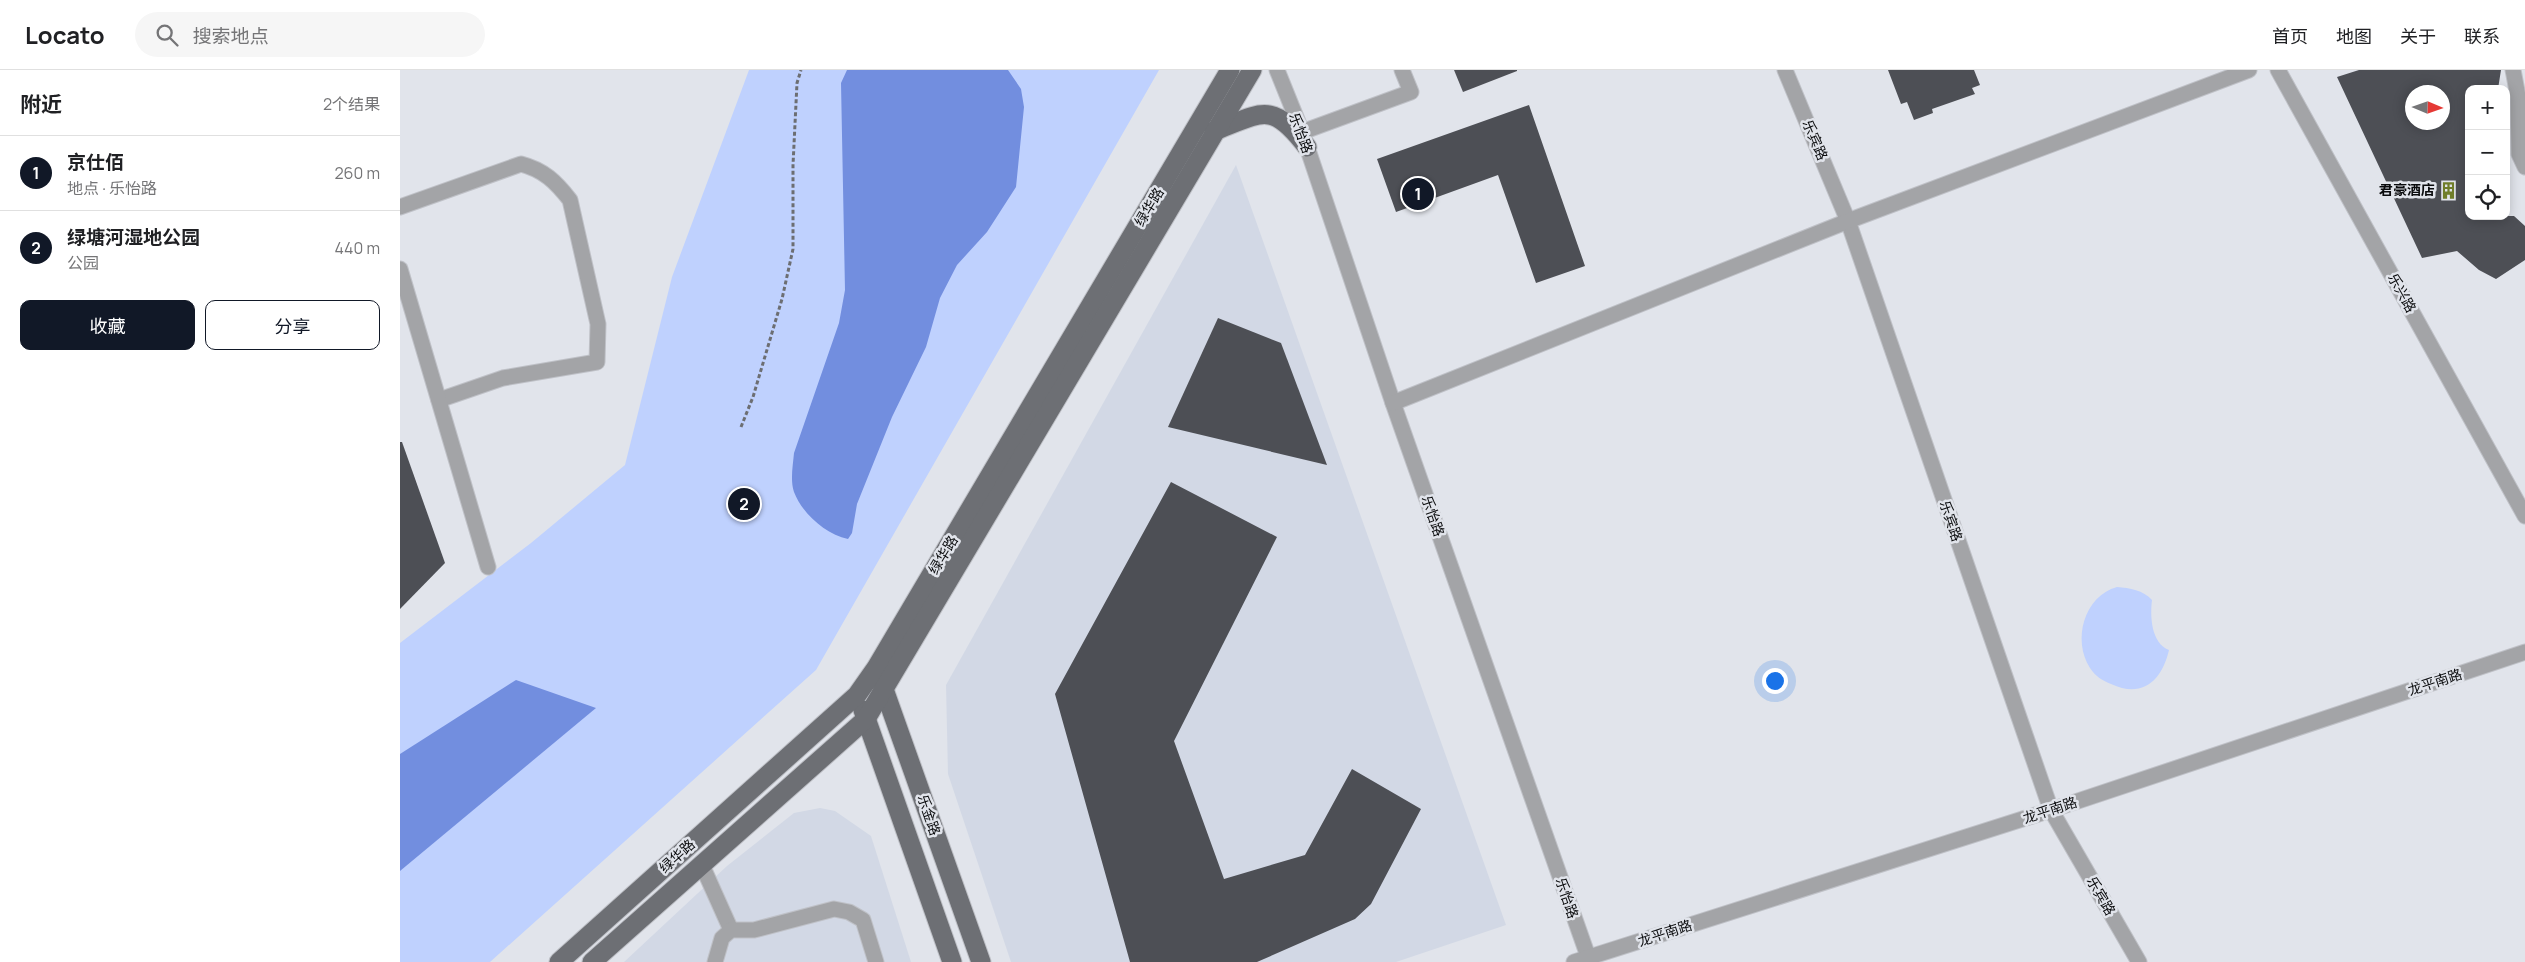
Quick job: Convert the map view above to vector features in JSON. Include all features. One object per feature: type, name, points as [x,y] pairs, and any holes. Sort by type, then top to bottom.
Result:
[{"type":"main road","name":"绿华路","points":[[559,962],[857,695],[876,668],[1230,70]]},
{"type":"main road","name":"绿华路","points":[[592,962],[701,863],[866,719],[1252,70]]},
{"type":"main road","points":[[1214,131],[1261,114],[1274,115],[1291,126],[1304,140]]},
{"type":"main road","name":"乐金路","points":[[876,668],[981,962]]},
{"type":"main road","name":"乐金路","points":[[857,695],[952,962]]},
{"type":"street","name":"乐怡路","points":[[1277,70],[1304,140],[1584,960]]},
{"type":"street","points":[[1304,140],[1411,92],[1402,70]]},
{"type":"street","name":"乐宾路","points":[[1785,70],[1848,221],[2051,810],[2139,962]]},
{"type":"street","points":[[1393,403],[1848,221],[2249,70]]},
{"type":"street","name":"乐兴路","points":[[2278,70],[2525,516]]},
{"type":"street","points":[[2513,70],[2518,96],[2519,154],[2525,167]]},
{"type":"street","points":[[400,207],[521,164],[537,168],[559,186],[570,200],[598,324],[597,362],[503,378],[439,400]]},
{"type":"street","points":[[400,268],[488,567]]},
{"type":"street","name":"龙平南路","points":[[1584,960],[2051,810],[2525,652]]},
{"type":"street","points":[[701,863],[731,930]]},
{"type":"street","points":[[716,962],[722,938],[731,930],[754,930],[834,910],[849,912],[863,920],[876,962]]},
{"type":"path","points":[[741,427],[753,397],[779,308],[793,249],[793,165],[798,82],[801,70]]},
{"type":"shaded area","points":[[749,70],[1159,70],[816,670],[490,962],[400,962],[400,643],[531,543],[625,465],[672,277]]},
{"type":"shaded area","points":[[1236,165],[1506,925],[1396,962],[1011,962],[948,774],[946,685]]},
{"type":"shaded area","points":[[2117,587],[2140,592],[2152,600],[2151,614],[2155,635],[2158,641],[2169,650],[2166,661],[2156,678],[2142,688],[2122,688],[2097,676],[2090,668],[2082,645],[2084,620],[2089,609],[2106,592]]},
{"type":"shaded area","points":[[820,808],[835,811],[871,836],[911,962],[624,962],[727,866],[794,813]]},
{"type":"water","points":[[847,70],[1008,70],[1021,89],[1024,107],[1016,187],[987,232],[957,265],[940,298],[926,347],[892,417],[857,504],[852,533],[848,539],[831,532],[815,522],[798,500],[794,492],[792,478],[794,453],[839,323],[845,290],[841,83]]},
{"type":"water","points":[[516,680],[596,708],[400,871],[400,754]]},
{"type":"building","points":[[1454,70],[1517,70],[1517,71],[1463,92]]},
{"type":"building","points":[[1888,70],[1974,70],[1980,85],[1972,88],[1975,94],[1932,109],[1933,113],[1914,120],[1907,102],[1901,104]]},
{"type":"building","points":[[2359,70],[2501,70],[2499,85],[2465,85],[2465,220],[2510,220],[2510,216],[2514,216],[2525,226],[2525,260],[2496,279],[2479,270],[2457,251],[2422,258],[2337,77]]},
{"type":"building","points":[[1529,105],[1585,266],[1536,283],[1498,175],[1396,212],[1377,159]]},
{"type":"building","points":[[1218,318],[1281,343],[1327,465],[1168,427]]},
{"type":"building","points":[[400,442],[402,442],[445,563],[400,609]]},
{"type":"building","points":[[1171,482],[1277,537],[1174,741],[1224,879],[1305,855],[1352,769],[1421,809],[1371,904],[1355,919],[1257,962],[1130,962],[1055,694]]},
{"type":"place","name":"君豪酒店","points":[[2449,190]]},
{"type":"place","name":"京仕佰","points":[[1418,194]]},
{"type":"place","name":"绿塘河湿地公园","points":[[744,504]]}]
